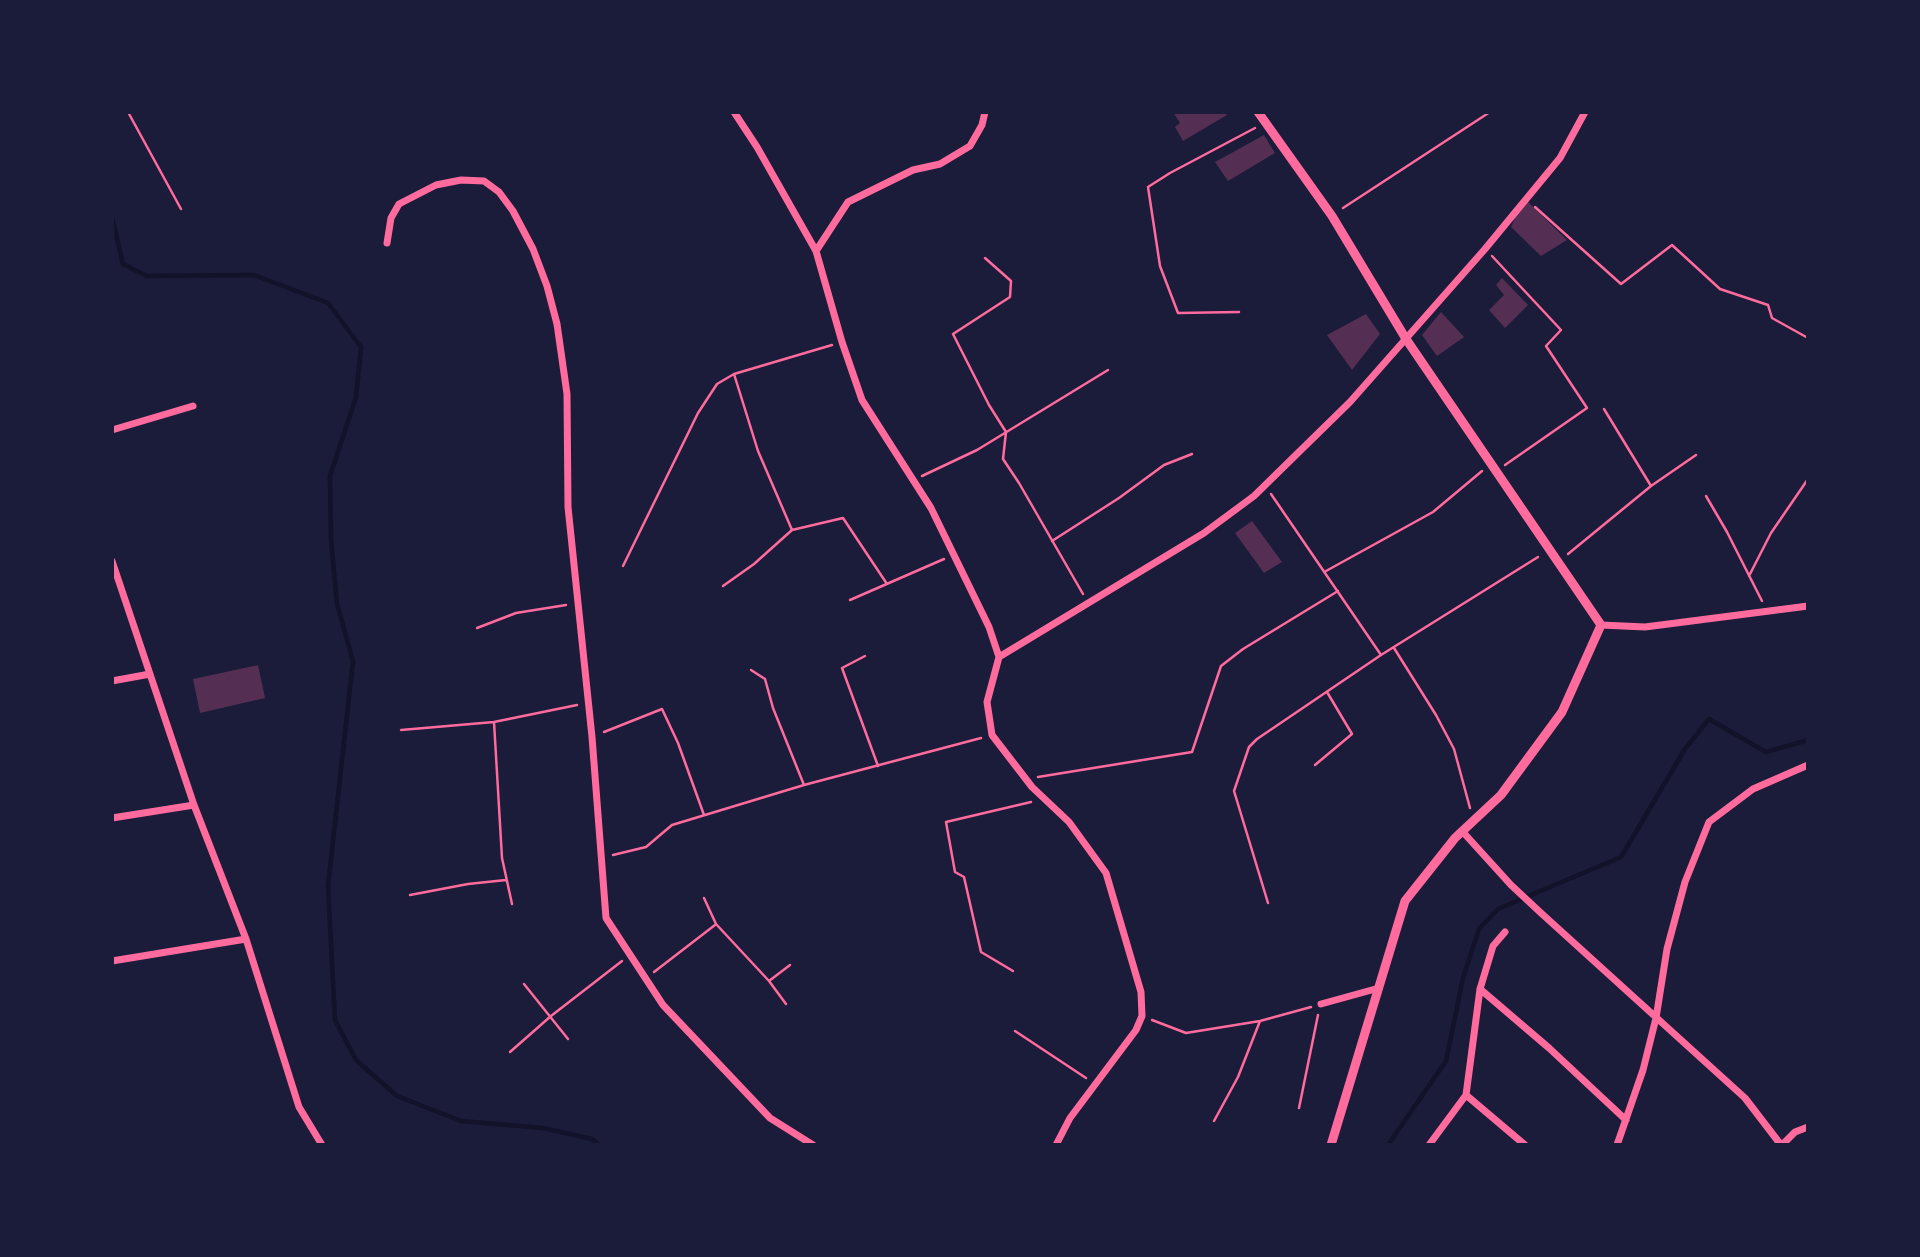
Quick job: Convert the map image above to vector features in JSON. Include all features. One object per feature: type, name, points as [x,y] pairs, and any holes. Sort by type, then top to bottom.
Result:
[{"type":"street","points":[[734,112],[816,251],[862,400],[931,508],[989,627],[999,657],[987,702],[992,735],[1032,787],[1069,822],[1106,873],[1141,992],[1142,1016],[1136,1030],[1070,1118],[1056,1145]]},
{"type":"street","points":[[816,251],[848,202],[913,170],[940,164],[971,146],[982,125],[985,112]]},
{"type":"street","points":[[1258,112],[1332,216],[1406,339],[1601,625]]},
{"type":"street","points":[[999,657],[1204,533],[1254,496],[1350,402],[1485,248],[1560,158],[1585,112]]},
{"type":"street","points":[[387,243],[391,218],[399,204],[436,185],[461,180],[484,181],[499,192],[513,211],[533,249],[557,324],[565,382],[568,506],[592,737],[606,918],[663,1005],[770,1118],[813,1145]]},
{"type":"street","points":[[112,430],[194,406]]},
{"type":"street","points":[[112,561],[194,806],[246,939],[299,1107],[322,1145]]},
{"type":"street","points":[[1601,625],[1645,627],[1808,606]]},
{"type":"street","points":[[1331,1145],[1405,901],[1462,831],[1501,795],[1562,712],[1601,625]]},
{"type":"street","points":[[112,681],[150,674]]},
{"type":"street","points":[[1617,1145],[1643,1070],[1656,1018],[1667,949],[1685,882],[1709,822],[1754,789],[1808,765]]},
{"type":"street","points":[[112,818],[194,806]]},
{"type":"street","points":[[1462,831],[1511,885],[1745,1098],[1781,1145],[1795,1132],[1808,1127]]},
{"type":"street","points":[[1429,1145],[1466,1095],[1480,989],[1493,946],[1505,932]]},
{"type":"street","points":[[112,961],[246,939]]},
{"type":"street","points":[[1321,1004],[1379,988]]},
{"type":"street","points":[[1480,989],[1549,1048],[1626,1120]]},
{"type":"street","points":[[1466,1095],[1525,1145]]},
{"type":"path","points":[[128,112],[181,209]]},
{"type":"path","points":[[1332,216],[1490,112]]},
{"type":"path","points":[[1239,312],[1178,313],[1160,266],[1148,187],[1266,123]]},
{"type":"path","points":[[1524,198],[1621,284],[1672,245],[1720,289],[1768,305],[1772,318],[1808,338]]},
{"type":"path","points":[[1325,572],[1433,512],[1493,468],[1587,408],[1546,346],[1561,330],[1485,248]]},
{"type":"path","points":[[985,258],[1011,281],[1010,297],[953,334],[989,405],[1006,432],[1003,459],[1088,603]]},
{"type":"path","points":[[623,566],[698,413],[718,384],[734,374],[842,342]]},
{"type":"path","points":[[913,480],[977,450],[1108,370]]},
{"type":"path","points":[[734,374],[758,451],[792,530]]},
{"type":"path","points":[[1604,409],[1651,486]]},
{"type":"path","points":[[1052,541],[1164,465],[1192,454]]},
{"type":"path","points":[[1557,562],[1651,486],[1696,455]]},
{"type":"path","points":[[1749,576],[1771,533],[1808,479]]},
{"type":"path","points":[[1265,485],[1381,655]]},
{"type":"path","points":[[1706,496],[1766,611]]},
{"type":"path","points":[[723,586],[754,564],[792,530],[843,518],[887,584]]},
{"type":"path","points":[[1268,903],[1234,791],[1249,747],[1257,738],[1381,655],[1550,549]]},
{"type":"path","points":[[850,600],[954,555]]},
{"type":"path","points":[[1027,779],[1192,752],[1221,666],[1243,649],[1338,592]]},
{"type":"path","points":[[477,628],[516,613],[577,604]]},
{"type":"path","points":[[1394,648],[1454,749],[1473,821]]},
{"type":"path","points":[[864,656],[842,668],[878,766]]},
{"type":"path","points":[[751,670],[765,679],[773,708],[804,785]]},
{"type":"path","points":[[1315,765],[1352,734],[1327,692]]},
{"type":"path","points":[[401,730],[494,722],[587,703]]},
{"type":"path","points":[[592,737],[662,709],[678,743],[704,816]]},
{"type":"path","points":[[494,722],[502,858],[512,904]]},
{"type":"path","points":[[603,858],[646,847],[672,825],[804,785],[992,735]]},
{"type":"path","points":[[1013,971],[982,952],[964,877],[955,872],[946,822],[1045,799]]},
{"type":"path","points":[[410,895],[506,880]]},
{"type":"path","points":[[704,898],[716,924],[769,981],[786,1004]]},
{"type":"path","points":[[646,978],[716,924]]},
{"type":"path","points":[[510,1052],[630,954]]},
{"type":"path","points":[[769,981],[790,965]]},
{"type":"path","points":[[524,984],[568,1039]]},
{"type":"path","points":[[1142,1016],[1186,1033],[1260,1021],[1321,1004],[1299,1108]]},
{"type":"path","points":[[1213,1121],[1237,1077],[1260,1021]]},
{"type":"path","points":[[1015,1031],[1094,1084]]},
{"type":"building","points":[[1173,112],[1225,112],[1227,115],[1183,141],[1175,127],[1180,123]]},
{"type":"building","points":[[1264,135],[1275,153],[1228,181],[1215,162]]},
{"type":"building","points":[[1524,198],[1567,240],[1541,256],[1511,227]]},
{"type":"building","points":[[1502,278],[1528,305],[1505,328],[1489,310],[1504,295],[1496,285]]},
{"type":"building","points":[[1441,312],[1464,337],[1437,356],[1422,335]]},
{"type":"building","points":[[1366,314],[1380,334],[1352,370],[1327,335]]},
{"type":"building","points":[[1252,521],[1282,562],[1264,573],[1235,533]]},
{"type":"building","points":[[258,665],[265,698],[200,713],[193,679]]},
{"type":"waterway","points":[[112,217],[123,264],[147,276],[254,275],[328,303],[361,347],[356,397],[330,476],[331,540],[337,604],[353,661],[328,886],[335,1020],[356,1060],[397,1096],[461,1121],[543,1128],[592,1139],[599,1145]]},
{"type":"waterway","points":[[1388,1145],[1446,1061],[1463,978],[1479,929],[1498,909],[1621,857],[1685,749],[1709,719],[1766,752],[1808,740]]}]
